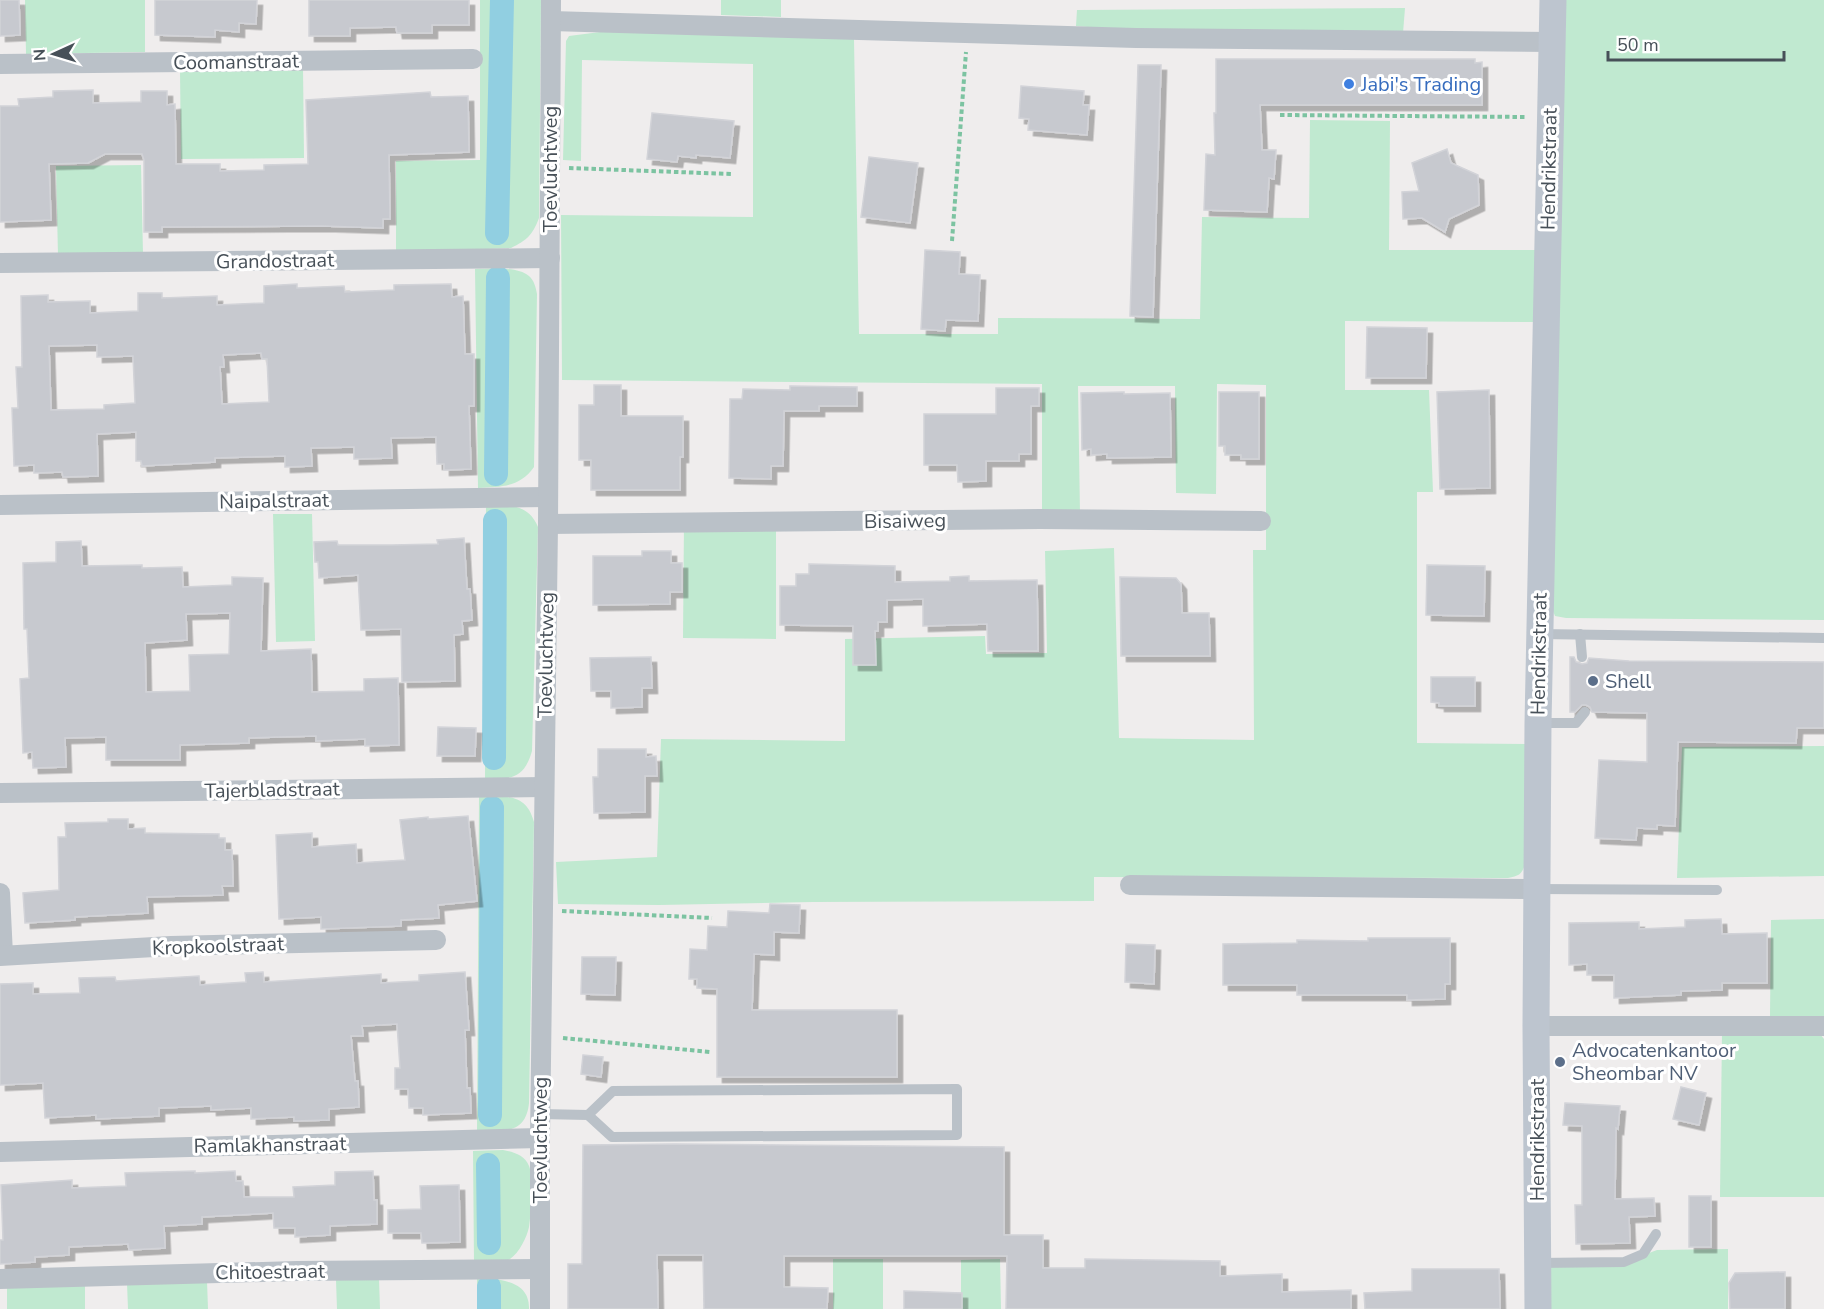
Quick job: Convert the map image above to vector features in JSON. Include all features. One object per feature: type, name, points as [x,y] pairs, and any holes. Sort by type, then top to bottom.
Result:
[{"type":"street","name":"Toevluchtweg","points":[[540,1309],[551,0]]},
{"type":"street","name":"Hendrikstraat","points":[[1538,1309],[1536,889],[1553,0]]},
{"type":"street","points":[[551,21],[1136,38],[1552,42]]},
{"type":"street","name":"Coomanstraat","points":[[0,64],[473,59]]},
{"type":"street","name":"Grandostraat","points":[[0,263],[550,258]]},
{"type":"street","name":"Naipalstraat","points":[[0,505],[547,497]]},
{"type":"street","name":"Bisaiweg","points":[[548,524],[1040,519],[1261,521]]},
{"type":"street","name":"Tajerbladstraat","points":[[0,793],[543,787]]},
{"type":"street","points":[[1130,885],[1536,889]]},
{"type":"street","points":[[0,893],[2,956]]},
{"type":"street","name":"Kropkoolstraat","points":[[2,956],[171,946],[436,940]]},
{"type":"street","points":[[1536,1026],[1824,1026]]},
{"type":"street","name":"Ramlakhanstraat","points":[[0,1152],[540,1138]]},
{"type":"street","name":"Chitoestraat","points":[[0,1279],[297,1271],[540,1269]]},
{"type":"lane","points":[[1540,634],[1824,638]]},
{"type":"lane","points":[[1580,634],[1582,657]]},
{"type":"lane","points":[[1538,723],[1576,723],[1586,712]]},
{"type":"lane","points":[[1536,889],[1717,890]]},
{"type":"lane","points":[[540,1114],[588,1115],[612,1137],[957,1135],[957,1089],[613,1091],[588,1115]]},
{"type":"lane","points":[[1538,1263],[1624,1262],[1643,1254],[1656,1234]]},
{"type":"path","points":[[952,241],[968,33]]},
{"type":"path","points":[[1280,115],[1550,117]]},
{"type":"path","points":[[550,168],[730,174]]},
{"type":"path","points":[[543,911],[712,918]]},
{"type":"path","points":[[541,1036],[710,1052]]},
{"type":"green space","points":[[25,0],[145,0],[145,52],[26,54]]},
{"type":"green space","points":[[480,0],[541,0],[539,218],[528,237],[511,248],[396,253],[396,161],[480,160]]},
{"type":"green space","points":[[721,0],[781,0],[781,17],[721,15]]},
{"type":"green space","points":[[1566,0],[1824,0],[1824,620],[1566,618],[1555,616],[1551,606]]},
{"type":"green space","points":[[1405,8],[1403,33],[1123,30],[1076,26],[1077,10]]},
{"type":"green space","points":[[608,31],[854,39],[859,334],[998,334],[998,318],[1200,319],[1202,217],[1309,218],[1310,120],[1390,121],[1389,250],[1536,250],[1534,322],[1345,321],[1345,390],[1429,390],[1433,492],[1417,492],[1417,743],[1526,744],[1525,864],[1521,873],[1508,878],[1094,877],[1094,901],[558,904],[556,862],[657,857],[661,739],[845,741],[845,639],[985,636],[986,654],[1047,653],[1045,551],[1114,548],[1119,738],[1254,740],[1253,550],[1266,550],[1266,385],[1217,384],[1216,494],[1176,493],[1175,386],[1078,386],[1080,513],[1042,513],[1042,384],[562,380],[561,215],[753,217],[753,64],[582,60],[581,161],[563,160],[566,41],[569,36]]},
{"type":"green space","points":[[303,67],[304,158],[181,159],[180,69]]},
{"type":"green space","points":[[141,165],[143,254],[58,256],[56,166]]},
{"type":"green space","points":[[475,269],[503,269],[524,273],[532,280],[537,294],[534,467],[523,479],[510,485],[478,488]]},
{"type":"green space","points":[[486,505],[517,507],[529,514],[538,527],[532,751],[525,767],[515,776],[485,780]]},
{"type":"green space","points":[[273,514],[312,514],[315,641],[276,642]]},
{"type":"green space","points":[[684,522],[776,522],[776,639],[683,638]]},
{"type":"green space","points":[[1824,746],[1824,876],[1677,878],[1682,747]]},
{"type":"green space","points":[[479,796],[506,797],[520,801],[526,805],[534,822],[529,1103],[527,1113],[518,1126],[504,1131],[477,1132]]},
{"type":"green space","points":[[1824,919],[1824,1017],[1770,1017],[1771,920]]},
{"type":"green space","points":[[1722,1033],[1820,1034],[1824,1039],[1824,1197],[1720,1197]]},
{"type":"green space","points":[[503,1150],[522,1157],[531,1172],[532,1196],[528,1231],[519,1249],[510,1259],[497,1263],[474,1262],[473,1151]]},
{"type":"green space","points":[[1728,1249],[1728,1309],[1551,1309],[1551,1261],[1628,1261],[1657,1250]]},
{"type":"green space","points":[[833,1259],[883,1259],[883,1309],[833,1309]]},
{"type":"green space","points":[[1000,1259],[1001,1309],[961,1309],[961,1260]]},
{"type":"green space","points":[[477,1278],[495,1279],[519,1287],[528,1299],[529,1309],[477,1309]]},
{"type":"green space","points":[[379,1279],[380,1309],[337,1309],[336,1280]]},
{"type":"green space","points":[[207,1281],[208,1309],[128,1309],[127,1283]]},
{"type":"green space","points":[[85,1286],[85,1309],[7,1309],[7,1287]]},
{"type":"building","points":[[0,0],[19,0],[20,35],[0,36]]},
{"type":"building","points":[[155,0],[257,0],[256,24],[239,23],[239,32],[215,30],[215,37],[155,35]]},
{"type":"building","points":[[309,0],[469,0],[469,25],[432,25],[432,33],[397,33],[396,27],[350,28],[350,36],[309,36]]},
{"type":"building","name":"Jabi's Trading","points":[[1216,59],[1475,59],[1475,63],[1482,62],[1482,105],[1260,105],[1262,150],[1276,150],[1274,179],[1269,178],[1267,212],[1204,210],[1206,154],[1215,155]]},
{"type":"building","points":[[1138,65],[1161,65],[1153,317],[1130,316]]},
{"type":"building","points":[[1021,86],[1084,91],[1083,105],[1089,105],[1087,135],[1028,130],[1029,119],[1019,118]]},
{"type":"building","points":[[93,90],[93,103],[141,102],[141,91],[167,91],[167,105],[175,104],[176,164],[220,164],[220,171],[264,170],[264,165],[308,164],[306,100],[430,92],[431,97],[468,96],[469,152],[389,155],[390,219],[383,219],[383,228],[162,227],[162,232],[144,232],[144,160],[142,154],[105,154],[88,163],[49,164],[51,220],[0,222],[0,106],[19,106],[18,99],[53,97],[53,91]]},
{"type":"building","points":[[652,113],[734,121],[730,158],[696,155],[696,158],[678,156],[677,162],[647,159]]},
{"type":"building","points":[[1447,149],[1451,163],[1478,175],[1479,205],[1449,219],[1445,232],[1422,218],[1403,219],[1402,192],[1419,191],[1412,163]]},
{"type":"building","points":[[869,157],[918,163],[910,223],[861,217]]},
{"type":"building","points":[[925,250],[960,252],[959,274],[980,275],[978,321],[946,320],[945,331],[921,329]]},
{"type":"building","points":[[297,284],[297,288],[344,286],[345,292],[394,290],[394,285],[451,284],[452,297],[463,296],[465,354],[474,354],[474,406],[469,406],[471,469],[444,470],[444,464],[437,464],[436,437],[391,438],[392,458],[354,459],[354,447],[311,448],[312,466],[285,467],[285,456],[215,458],[215,462],[142,466],[141,461],[136,461],[136,432],[97,434],[98,476],[63,477],[62,472],[34,473],[34,465],[14,466],[12,408],[18,408],[16,367],[22,367],[21,296],[48,295],[48,302],[90,301],[90,313],[138,311],[138,293],[162,293],[162,298],[217,296],[217,305],[264,303],[264,286]],"holes":[[[97,345],[97,357],[133,356],[135,403],[104,405],[104,409],[51,410],[49,346]],[[261,353],[262,359],[267,359],[269,402],[222,404],[220,367],[224,367],[223,355]]]},
{"type":"building","points":[[1367,327],[1427,328],[1426,378],[1366,378]]},
{"type":"building","points":[[594,385],[621,385],[621,416],[683,416],[680,490],[591,490],[591,460],[579,460],[579,405],[594,405]]},
{"type":"building","points":[[790,386],[857,387],[857,406],[819,406],[819,411],[784,411],[783,466],[771,466],[771,479],[729,478],[730,399],[742,399],[743,389],[790,390]]},
{"type":"building","points":[[996,388],[1039,388],[1039,406],[1031,406],[1031,454],[1019,454],[1019,461],[986,461],[986,481],[958,482],[957,465],[924,465],[924,414],[996,414]]},
{"type":"building","points":[[1489,390],[1490,488],[1440,489],[1437,392]]},
{"type":"building","points":[[1124,392],[1124,394],[1170,393],[1171,457],[1107,458],[1107,454],[1091,455],[1091,449],[1082,450],[1081,393]]},
{"type":"building","points":[[1219,392],[1259,392],[1259,459],[1241,459],[1241,455],[1225,455],[1225,446],[1219,446]]},
{"type":"building","points":[[464,538],[467,589],[470,589],[472,620],[462,621],[463,634],[454,635],[455,681],[402,682],[401,629],[361,630],[358,575],[319,578],[314,542],[337,541],[338,545],[438,544],[437,540]]},
{"type":"building","points":[[81,541],[82,566],[182,567],[183,587],[232,585],[232,577],[263,578],[261,651],[311,649],[312,692],[364,691],[364,679],[398,678],[399,745],[365,746],[365,739],[316,741],[316,736],[249,738],[249,743],[180,745],[180,760],[106,760],[106,737],[65,738],[66,767],[33,768],[32,752],[23,753],[20,679],[29,678],[27,629],[24,629],[23,563],[56,562],[56,542]],"holes":[[[230,613],[229,654],[189,655],[190,691],[146,692],[145,643],[187,640],[186,614]]]},
{"type":"building","points":[[642,551],[671,551],[671,563],[682,563],[682,592],[670,592],[670,604],[593,605],[593,556],[642,556]]},
{"type":"building","points":[[809,564],[895,566],[895,582],[950,581],[950,577],[969,576],[969,581],[1037,580],[1038,651],[988,651],[987,624],[923,626],[923,599],[887,600],[887,622],[878,622],[878,631],[875,631],[876,665],[853,665],[853,626],[780,625],[780,586],[796,586],[796,574],[809,574]]},
{"type":"building","points":[[1427,565],[1485,566],[1484,616],[1426,615]]},
{"type":"building","points":[[1120,577],[1176,578],[1181,584],[1182,613],[1209,613],[1210,656],[1121,656]]},
{"type":"building","points":[[651,657],[652,688],[642,688],[642,707],[611,708],[611,691],[591,691],[590,658]]},
{"type":"building","points":[[1570,657],[1574,657],[1576,662],[1582,664],[1587,663],[1589,658],[1629,661],[1824,662],[1824,728],[1797,728],[1796,743],[1678,742],[1675,826],[1657,825],[1657,829],[1637,828],[1636,840],[1595,838],[1599,760],[1647,762],[1647,713],[1592,712],[1586,705],[1582,705],[1575,712],[1570,712]]},
{"type":"building","points":[[1431,677],[1475,677],[1475,706],[1439,706],[1439,703],[1431,702]]},
{"type":"building","points":[[438,727],[476,728],[475,756],[437,756]]},
{"type":"building","points":[[598,749],[646,749],[646,757],[656,756],[657,776],[645,776],[645,812],[594,813],[593,777],[598,777]]},
{"type":"building","points":[[468,816],[477,901],[438,905],[439,918],[401,920],[401,926],[321,929],[321,917],[279,919],[276,835],[312,833],[312,847],[356,844],[357,863],[405,860],[400,820]]},
{"type":"building","points":[[108,819],[128,819],[128,829],[145,828],[145,833],[219,834],[219,838],[225,838],[225,850],[232,850],[233,886],[222,886],[223,895],[147,897],[148,913],[75,917],[75,920],[25,923],[23,893],[59,890],[58,837],[66,837],[65,823],[108,822]]},
{"type":"building","points":[[770,904],[800,905],[799,933],[774,932],[774,955],[754,954],[752,1010],[897,1010],[897,1077],[717,1077],[717,989],[697,988],[697,979],[689,979],[690,949],[707,950],[708,926],[727,927],[728,911],[769,913]]},
{"type":"building","points":[[1721,919],[1722,934],[1767,933],[1767,983],[1722,983],[1722,990],[1681,991],[1681,995],[1614,998],[1614,975],[1587,975],[1587,964],[1569,965],[1569,923],[1639,922],[1639,929],[1685,927],[1685,920]]},
{"type":"building","points":[[1368,938],[1450,938],[1450,984],[1445,984],[1445,999],[1407,1000],[1407,995],[1297,995],[1297,985],[1223,985],[1223,944],[1297,943],[1297,940],[1368,941]]},
{"type":"building","points":[[1126,944],[1155,945],[1154,984],[1125,982]]},
{"type":"building","points":[[582,957],[616,957],[615,995],[581,994]]},
{"type":"building","points":[[263,972],[264,982],[381,974],[381,983],[419,981],[419,975],[465,972],[469,1030],[465,1030],[467,1088],[470,1088],[471,1113],[423,1115],[423,1108],[409,1108],[408,1089],[395,1089],[395,1068],[400,1068],[397,1024],[362,1026],[363,1036],[351,1036],[355,1081],[358,1081],[359,1107],[329,1109],[329,1120],[294,1121],[294,1117],[251,1119],[251,1108],[211,1110],[211,1106],[159,1108],[159,1116],[96,1119],[96,1115],[45,1118],[43,1083],[0,1085],[0,984],[33,983],[33,994],[80,993],[79,978],[115,977],[116,981],[199,976],[200,985],[246,982],[245,973]]},
{"type":"building","points":[[583,1055],[603,1057],[601,1077],[581,1074]]},
{"type":"building","points":[[1681,1087],[1706,1093],[1699,1125],[1673,1119]]},
{"type":"building","points":[[1565,1103],[1620,1106],[1618,1129],[1616,1128],[1615,1199],[1654,1198],[1655,1216],[1629,1217],[1630,1243],[1576,1244],[1575,1205],[1582,1205],[1582,1126],[1563,1125]]},
{"type":"building","points":[[583,1145],[1004,1147],[1004,1235],[1043,1235],[1043,1268],[1085,1268],[1085,1259],[1220,1261],[1220,1276],[1282,1274],[1282,1292],[1351,1290],[1351,1309],[1006,1309],[1007,1256],[784,1256],[784,1287],[828,1288],[827,1309],[704,1309],[703,1255],[657,1255],[658,1309],[568,1309],[568,1264],[582,1264]]},
{"type":"building","points":[[195,1171],[195,1173],[235,1171],[236,1181],[243,1181],[244,1197],[294,1197],[293,1187],[335,1185],[335,1172],[373,1171],[374,1200],[377,1200],[377,1224],[330,1226],[330,1235],[295,1237],[295,1228],[274,1228],[273,1213],[202,1217],[202,1224],[164,1226],[165,1248],[129,1250],[128,1244],[69,1247],[69,1255],[35,1257],[35,1262],[0,1264],[0,1240],[3,1240],[1,1185],[72,1180],[72,1188],[126,1186],[125,1173]]},
{"type":"building","points":[[459,1185],[460,1242],[422,1243],[421,1233],[388,1233],[388,1210],[421,1209],[420,1186]]},
{"type":"building","points":[[1689,1196],[1711,1196],[1711,1247],[1689,1247]]},
{"type":"building","points":[[1412,1269],[1499,1269],[1500,1309],[1365,1309],[1364,1293],[1412,1291]]},
{"type":"building","points":[[1785,1272],[1785,1309],[1730,1309],[1729,1283],[1735,1273]]},
{"type":"building","points":[[904,1291],[962,1293],[962,1309],[904,1309]]},
{"type":"waterway","points":[[497,233],[502,0]]},
{"type":"waterway","points":[[496,474],[498,278]]},
{"type":"waterway","points":[[494,758],[495,521]]},
{"type":"waterway","points":[[490,1115],[492,808]]},
{"type":"waterway","points":[[488,1165],[489,1243]]},
{"type":"waterway","points":[[489,1287],[489,1309]]},
{"type":"place","name":"Jabi's Trading","points":[[1349,84]]},
{"type":"place","name":"Shell","points":[[1593,681]]},
{"type":"place","name":"Advocatenkantoor Sheombar NV","points":[[1560,1062]]}]
